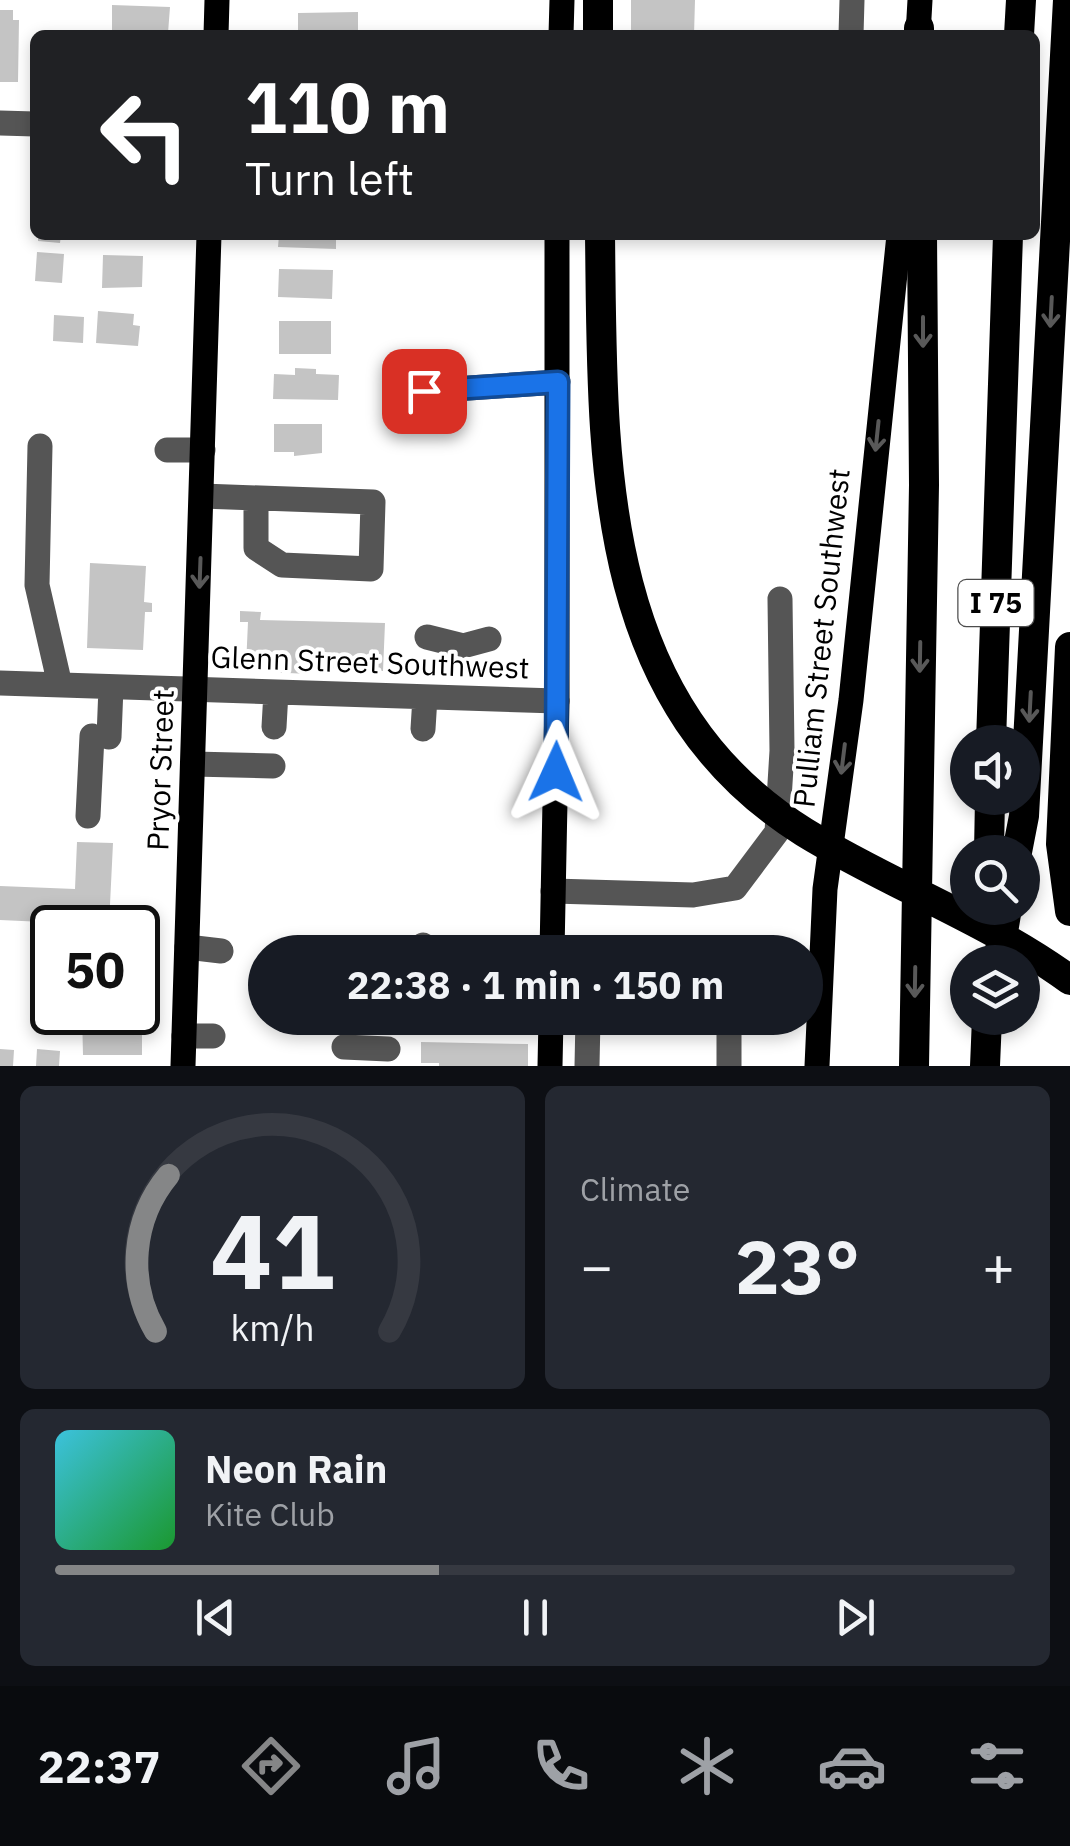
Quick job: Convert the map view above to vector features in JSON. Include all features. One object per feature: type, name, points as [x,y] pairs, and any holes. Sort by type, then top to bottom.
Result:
[{"type":"highway","points":[[598,0],[598,30]]},
{"type":"highway","points":[[1019,30],[1021,0]]},
{"type":"highway","points":[[1019,835],[1025,797],[1068,0]]},
{"type":"highway","points":[[600,240],[604,404],[618,554],[635,616],[664,680],[687,718],[730,770],[800,830],[1012,944],[1070,980]]},
{"type":"highway","points":[[914,1066],[924,485],[922,240]]},
{"type":"highway","name":"I 75","points":[[993,725],[1008,240]]},
{"type":"highway","points":[[1070,647],[1062,844],[1070,911]]},
{"type":"highway","points":[[985,1066],[986,1035]]},
{"type":"main road","points":[[216,30],[217,0]]},
{"type":"main road","points":[[561,30],[562,0]]},
{"type":"main road","name":"Pryor Street","points":[[183,1066],[210,240]]},
{"type":"main road","points":[[552,935],[557,702],[557,240]]},
{"type":"main road","name":"Pulliam Street Southwest","points":[[820,1060],[825,889],[850,700],[898,240]]},
{"type":"main road","points":[[550,1035],[550,1066]]},
{"type":"street","points":[[850,30],[852,0]]},
{"type":"street","points":[[0,124],[30,124]]},
{"type":"street","points":[[424,391],[558,382]]},
{"type":"street","points":[[40,446],[37,585],[60,685]]},
{"type":"street","points":[[167,450],[202,474],[256,498],[373,502],[371,569],[282,565],[256,548],[256,498]]},
{"type":"street","points":[[553,891],[693,896],[735,888],[777,832],[782,751],[780,599]]},
{"type":"street","points":[[426,638],[463,646],[489,639]]},
{"type":"street","name":"Glenn Street Southwest","points":[[0,683],[557,702]]},
{"type":"street","points":[[88,816],[111,687]]},
{"type":"street","points":[[274,727],[276,692]]},
{"type":"street","points":[[423,729],[425,697]]},
{"type":"street","points":[[193,764],[273,766]]},
{"type":"street","points":[[187,947],[221,951]]},
{"type":"street","points":[[587,1066],[588,1035]]},
{"type":"street","points":[[729,1035],[729,1066]]},
{"type":"street","points":[[184,1036],[213,1036]]},
{"type":"street","points":[[344,1048],[388,1049]]},
{"type":"building","points":[[631,0],[695,0],[694,30],[631,30]]},
{"type":"building","points":[[112,5],[170,7],[168,30],[112,30]]},
{"type":"building","points":[[0,10],[13,10],[13,20],[19,20],[18,82],[0,82]]},
{"type":"building","points":[[358,12],[358,30],[298,30],[298,13]]},
{"type":"building","points":[[279,240],[336,240],[336,249],[278,247]]},
{"type":"building","points":[[37,252],[64,254],[62,283],[35,281]]},
{"type":"building","points":[[103,255],[143,256],[142,287],[102,288]]},
{"type":"building","points":[[279,269],[333,270],[332,299],[278,297]]},
{"type":"building","points":[[98,311],[134,314],[133,325],[140,326],[138,346],[96,343]]},
{"type":"building","points":[[54,315],[84,317],[83,343],[53,341]]},
{"type":"building","points":[[279,321],[331,321],[331,354],[279,354]]},
{"type":"building","points":[[295,368],[339,375],[338,400],[273,399],[274,374],[295,375]]},
{"type":"building","points":[[274,424],[322,424],[322,453],[294,456],[294,452],[274,452]]},
{"type":"building","points":[[90,563],[146,566],[144,602],[152,603],[152,612],[145,612],[143,650],[87,648]]},
{"type":"building","points":[[240,611],[261,612],[260,620],[385,623],[383,671],[309,667],[309,674],[267,672],[267,666],[246,666],[248,622],[240,622]]},
{"type":"building","points":[[77,842],[113,843],[110,905],[30,905],[30,921],[0,920],[0,886],[75,889]]},
{"type":"building","points":[[83,1035],[142,1035],[142,1055],[83,1055]]},
{"type":"building","points":[[421,1042],[528,1044],[528,1066],[421,1063]]},
{"type":"building","points":[[0,1049],[14,1050],[13,1066],[0,1066]]},
{"type":"building","points":[[37,1049],[60,1051],[59,1066],[36,1066]]},
{"type":"route","points":[[424,391],[558,382],[556,772]]}]
